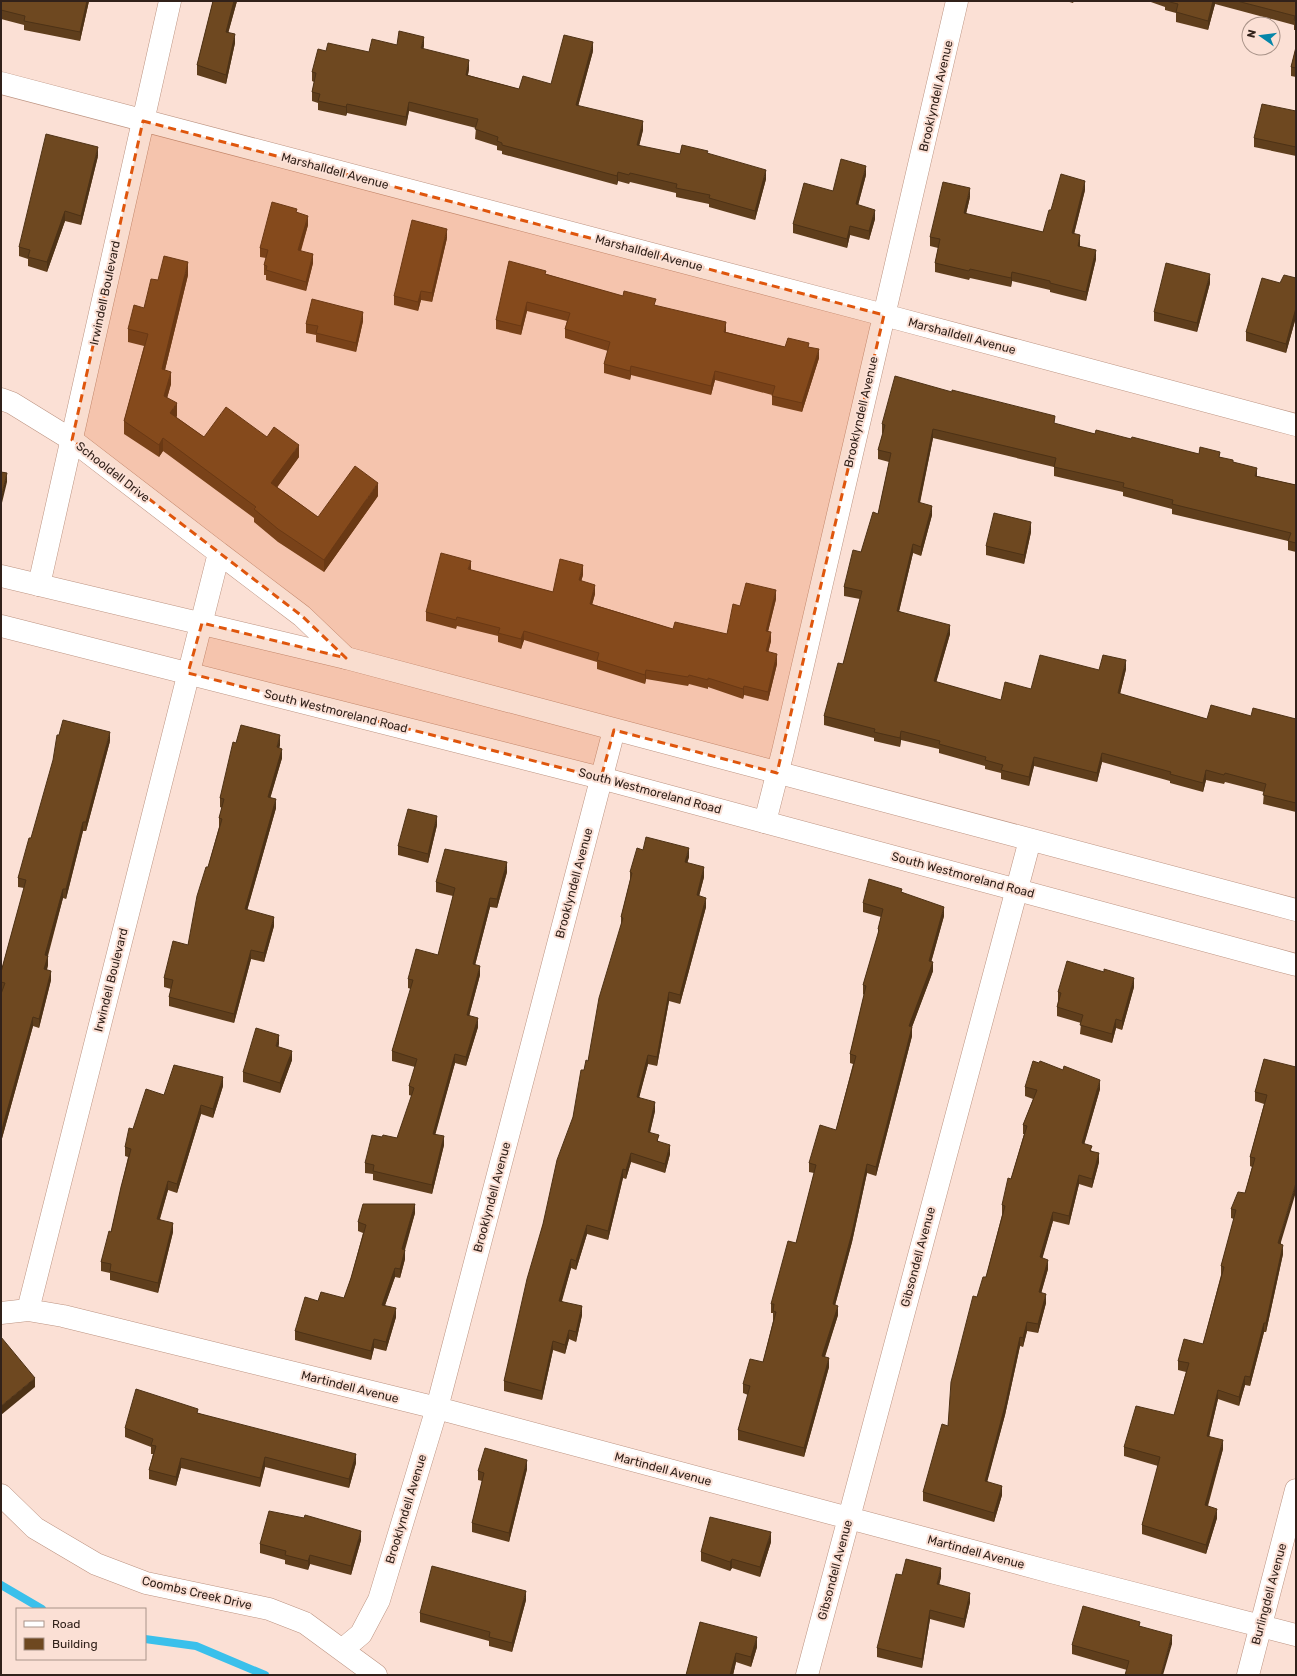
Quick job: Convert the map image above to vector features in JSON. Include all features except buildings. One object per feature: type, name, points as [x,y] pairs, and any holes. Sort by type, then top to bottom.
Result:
[{"type":"street","name":"Irwindell Boulevard","points":[[39,585],[170,1]]},
{"type":"street","name":"Brooklyndell Avenue","points":[[764,822],[777,773],[958,1]]},
{"type":"street","name":"Marshalldell Avenue","points":[[1,83],[1296,425]]},
{"type":"street","name":"Schooldell Drive","points":[[1,399],[12,403],[72,440],[302,616],[346,658]]},
{"type":"street","points":[[202,623],[220,553]]},
{"type":"street","points":[[1,576],[346,658],[1296,910]]},
{"type":"street","name":"Irwindell Boulevard","points":[[28,1310],[188,673],[202,623]]},
{"type":"street","name":"South Westmoreland Road","points":[[1,626],[601,778],[1296,965]]},
{"type":"street","name":"Brooklyndell Avenue","points":[[342,1650],[361,1634],[379,1600],[437,1408],[614,730]]},
{"type":"street","name":"Gibsondell Avenue","points":[[807,1675],[1030,840]]},
{"type":"street","points":[[1,1313],[28,1310]]},
{"type":"street","name":"Martindell Avenue","points":[[28,1310],[63,1316],[437,1408],[848,1518],[1296,1635]]},
{"type":"street","name":"Burlingdell Avenue","points":[[1248,1675],[1296,1490]]},
{"type":"street","name":"Coombs Creek Drive","points":[[1,1495],[35,1528],[96,1564],[146,1583],[269,1609],[305,1623],[376,1675]]},
{"type":"highlighted area","points":[[143,121],[884,315],[777,773],[614,730],[601,778],[188,673],[202,623],[346,658],[302,616],[72,440]]},
{"type":"waterway","points":[[1,1585],[40,1608]]},
{"type":"waterway","points":[[146,1639],[196,1646],[265,1675]]}]
